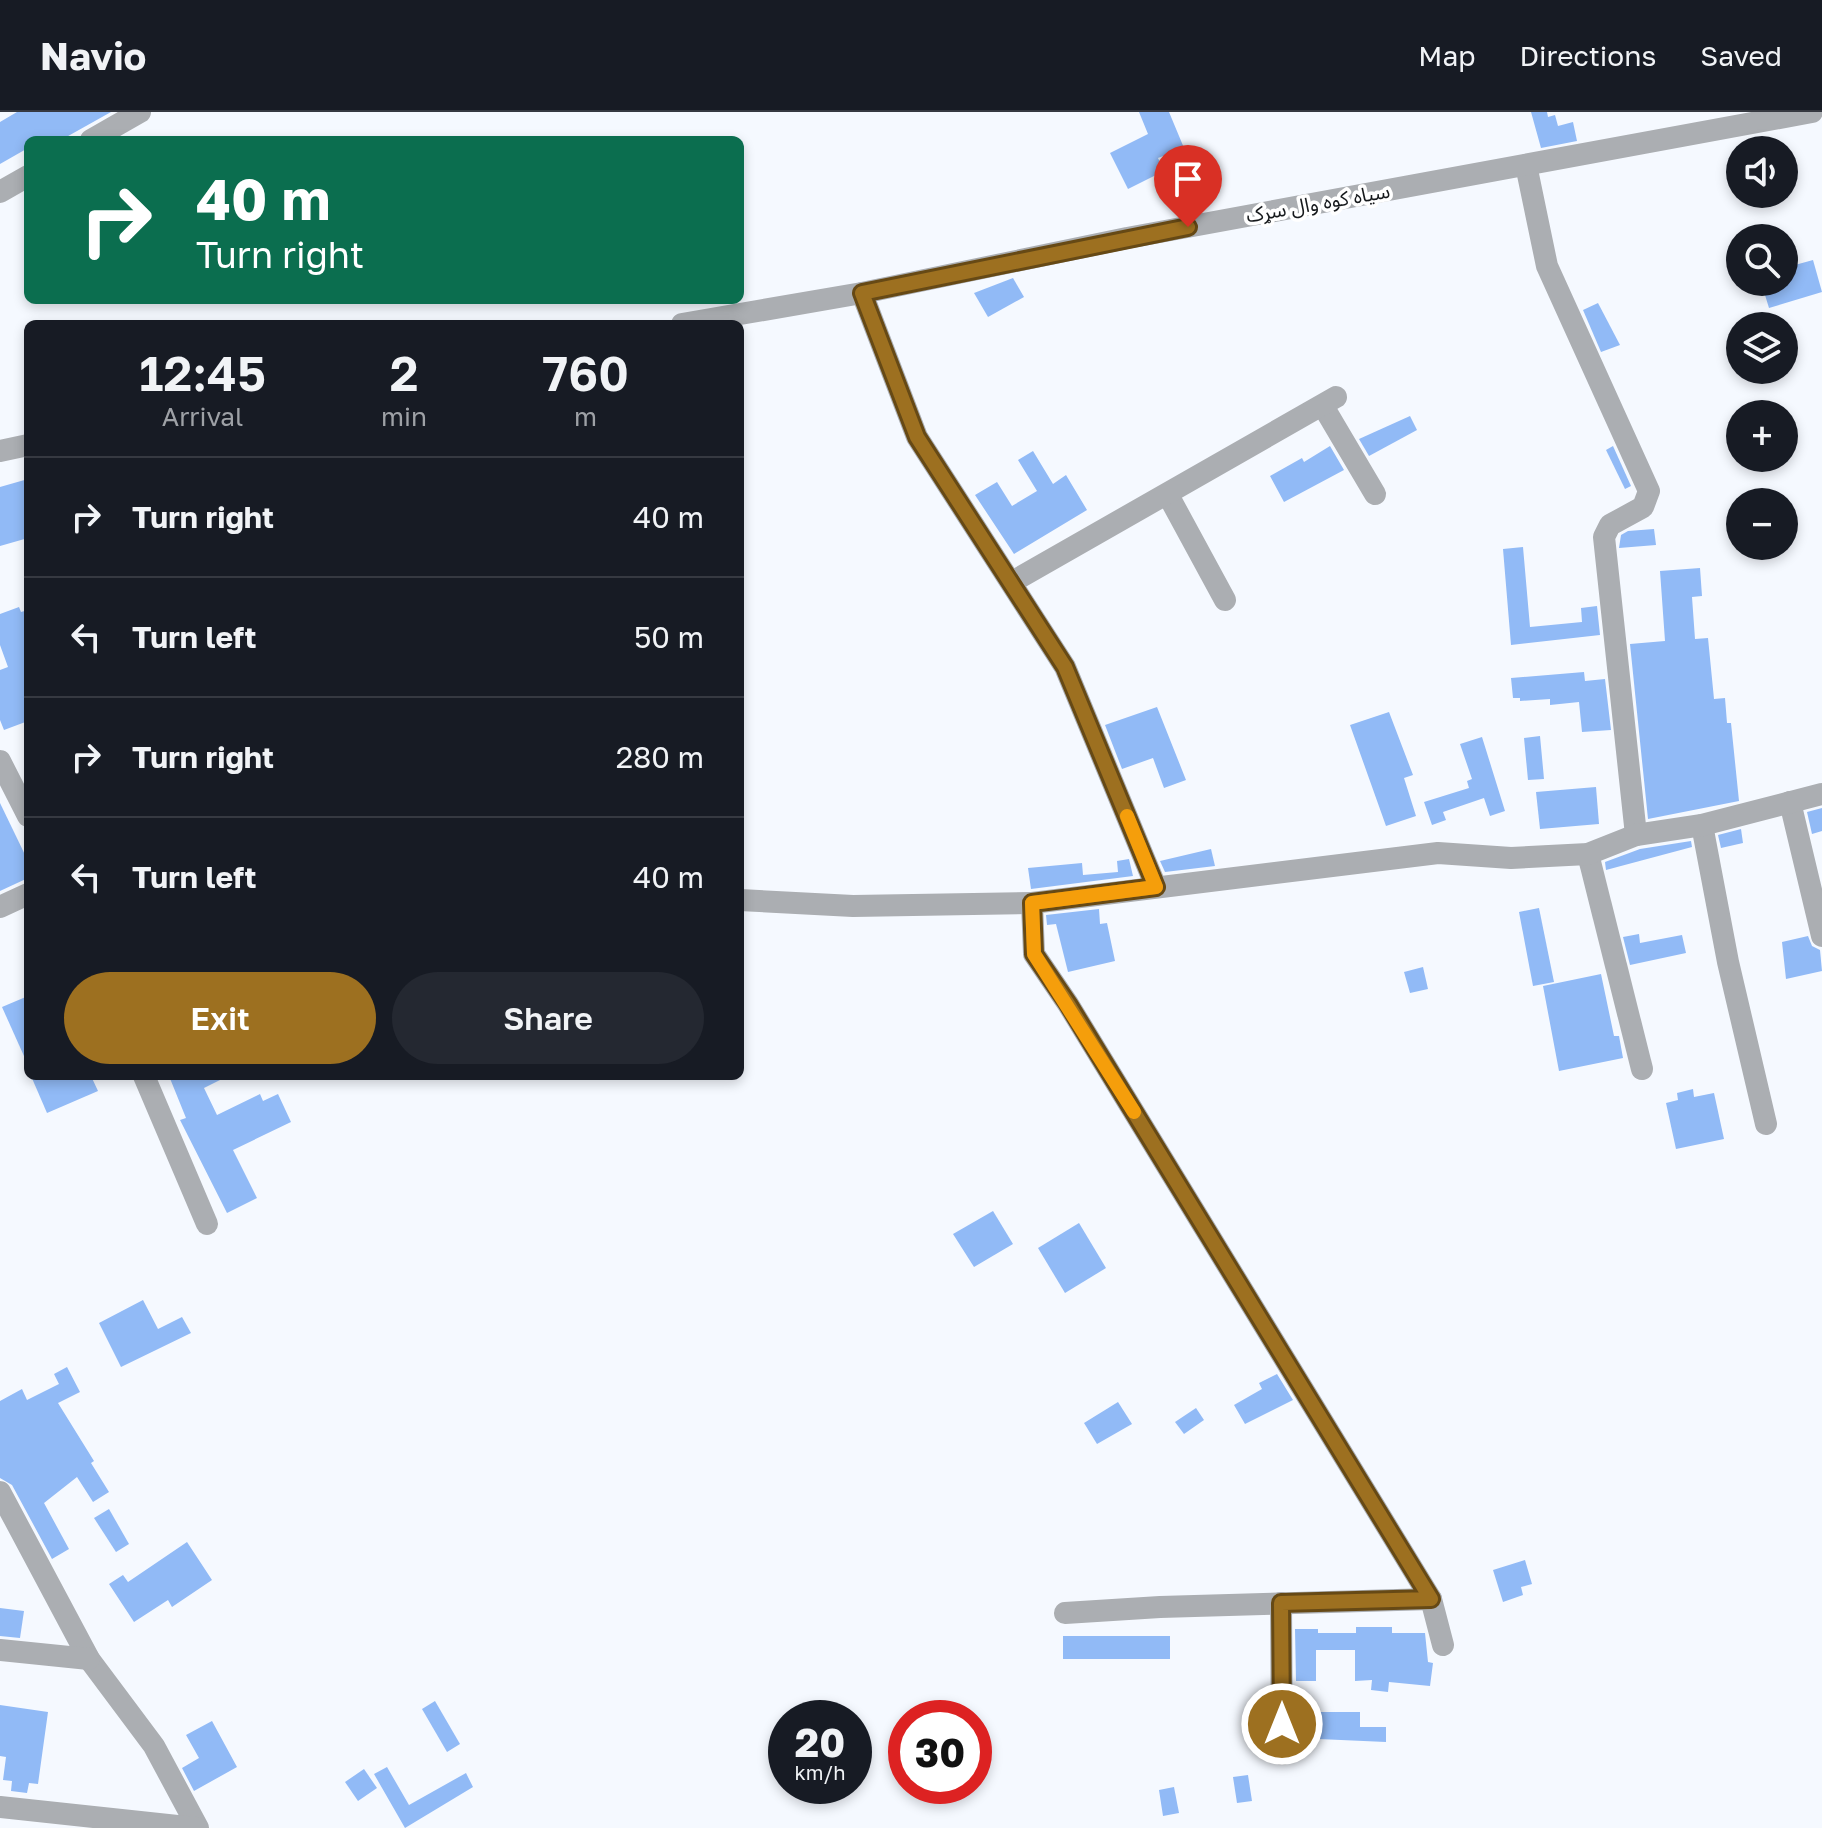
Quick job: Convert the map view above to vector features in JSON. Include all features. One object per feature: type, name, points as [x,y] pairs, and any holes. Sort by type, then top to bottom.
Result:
[{"type":"street","points":[[98,136],[140,112]]},
{"type":"street","name":"سیاه کوه وال سړک","points":[[705,320],[862,293],[1127,238],[1812,112]]},
{"type":"street","points":[[1526,165],[1547,266],[1649,491],[1643,507],[1610,525],[1604,537],[1636,835]]},
{"type":"street","points":[[0,192],[24,178]]},
{"type":"street","points":[[862,293],[917,437],[1065,667],[1156,887]]},
{"type":"street","points":[[1012,582],[1329,401],[1375,494]]},
{"type":"street","points":[[0,451],[24,446]]},
{"type":"street","points":[[1168,495],[1225,600]]},
{"type":"street","points":[[0,761],[24,808]]},
{"type":"street","points":[[744,900],[853,906],[1032,903],[1438,853],[1511,858],[1588,854],[1636,835],[1702,825],[1822,794]]},
{"type":"street","points":[[1790,802],[1822,936]]},
{"type":"street","points":[[1702,825],[1728,962],[1766,1124]]},
{"type":"street","points":[[1588,854],[1642,1069]]},
{"type":"street","points":[[0,907],[24,896]]},
{"type":"street","points":[[1032,903],[1034,954],[1068,1004],[1431,1599],[1443,1645]]},
{"type":"street","points":[[146,1080],[207,1224]]},
{"type":"street","points":[[3,1499],[89,1659],[154,1746],[197,1828]]},
{"type":"street","points":[[1065,1613],[1431,1599]]},
{"type":"street","points":[[1281,1603],[1282,1754]]},
{"type":"street","points":[[0,1650],[89,1659]]},
{"type":"street","points":[[0,1807],[197,1828]]},
{"type":"building","points":[[17,112],[111,112],[68,136],[24,136],[24,150],[0,164],[0,122]]},
{"type":"building","points":[[1139,112],[1169,112],[1184,148],[1158,158],[1164,171],[1128,189],[1110,153],[1148,134]]},
{"type":"building","points":[[1531,112],[1547,112],[1548,117],[1555,115],[1558,126],[1573,122],[1577,141],[1541,148]]},
{"type":"building","points":[[1813,260],[1822,292],[1769,308],[1765,296],[1798,296],[1798,264]]},
{"type":"building","points":[[1013,278],[1024,297],[988,317],[974,293]]},
{"type":"building","points":[[1598,303],[1620,345],[1601,352],[1583,310]]},
{"type":"building","points":[[1410,416],[1417,430],[1369,456],[1359,439]]},
{"type":"building","points":[[1330,446],[1344,470],[1284,502],[1270,476],[1302,458],[1304,462]]},
{"type":"building","points":[[1613,446],[1631,486],[1625,489],[1606,450]]},
{"type":"building","points":[[1033,451],[1053,484],[1066,475],[1087,510],[1014,554],[975,495],[997,482],[1012,506],[1037,491],[1018,460]]},
{"type":"building","points":[[24,480],[24,539],[0,546],[0,487]]},
{"type":"building","points":[[1654,529],[1656,545],[1619,548],[1621,535],[1628,531]]},
{"type":"building","points":[[1523,547],[1530,627],[1582,622],[1581,608],[1597,606],[1600,635],[1511,645],[1503,549]]},
{"type":"building","points":[[1700,568],[1702,596],[1692,597],[1695,639],[1708,638],[1714,699],[1725,698],[1727,723],[1731,723],[1739,801],[1648,819],[1630,644],[1665,641],[1660,571]]},
{"type":"building","points":[[19,607],[21,612],[24,611],[24,722],[4,730],[0,720],[0,670],[8,667],[0,645],[0,614]]},
{"type":"building","points":[[1584,672],[1585,681],[1605,679],[1611,730],[1582,732],[1579,702],[1550,705],[1550,699],[1520,701],[1520,698],[1513,698],[1511,678]]},
{"type":"building","points":[[1157,707],[1186,780],[1164,788],[1153,758],[1122,769],[1105,725]]},
{"type":"building","points":[[1389,712],[1413,775],[1404,778],[1416,816],[1386,826],[1350,725]]},
{"type":"building","points":[[1540,736],[1544,779],[1528,780],[1524,738]]},
{"type":"building","points":[[1482,737],[1505,811],[1490,816],[1484,798],[1443,812],[1446,820],[1432,825],[1424,802],[1469,788],[1467,781],[1472,779],[1460,744]]},
{"type":"building","points":[[1596,787],[1599,824],[1540,829],[1536,792]]},
{"type":"building","points":[[0,803],[24,853],[24,880],[0,891]]},
{"type":"building","points":[[1822,808],[1822,831],[1812,834],[1807,812]]},
{"type":"building","points":[[1741,829],[1743,843],[1721,848],[1718,835]]},
{"type":"building","points":[[1691,841],[1692,847],[1606,870],[1605,862],[1640,849]]},
{"type":"building","points":[[1211,849],[1215,866],[1165,872],[1160,861]]},
{"type":"building","points":[[1129,859],[1133,876],[1031,889],[1028,868],[1082,863],[1083,875],[1118,872],[1117,861]]},
{"type":"building","points":[[1539,908],[1554,982],[1533,986],[1519,912]]},
{"type":"building","points":[[1099,909],[1100,924],[1107,923],[1115,961],[1068,972],[1056,924],[1047,925],[1046,915]]},
{"type":"building","points":[[1639,934],[1640,943],[1682,935],[1686,953],[1630,965],[1623,937]]},
{"type":"building","points":[[1808,936],[1812,946],[1820,950],[1822,971],[1786,979],[1782,942]]},
{"type":"building","points":[[1423,967],[1428,989],[1410,993],[1404,972]]},
{"type":"building","points":[[1601,974],[1614,1036],[1619,1036],[1623,1058],[1559,1071],[1543,986]]},
{"type":"building","points":[[24,998],[24,1056],[2,1007]]},
{"type":"building","points":[[33,1080],[93,1080],[98,1091],[47,1113]]},
{"type":"building","points":[[171,1080],[220,1080],[204,1088],[217,1115],[260,1094],[263,1101],[278,1094],[291,1122],[233,1150],[257,1198],[227,1213],[180,1120],[186,1118]]},
{"type":"building","points":[[1693,1089],[1694,1097],[1714,1093],[1724,1139],[1676,1149],[1666,1103],[1678,1100],[1677,1093]]},
{"type":"building","points":[[993,1211],[1013,1244],[974,1267],[953,1234]]},
{"type":"building","points":[[1079,1223],[1106,1268],[1065,1293],[1038,1248]]},
{"type":"building","points":[[143,1300],[158,1329],[182,1317],[191,1333],[121,1367],[99,1323]]},
{"type":"building","points":[[67,1367],[80,1392],[58,1403],[109,1492],[93,1502],[77,1477],[44,1503],[69,1549],[52,1559],[12,1485],[0,1478],[0,1401],[22,1389],[27,1400],[59,1384],[54,1374]]},
{"type":"building","points":[[1277,1374],[1293,1400],[1245,1424],[1234,1405],[1262,1389],[1259,1383]]},
{"type":"building","points":[[1118,1402],[1132,1424],[1097,1444],[1084,1423]]},
{"type":"building","points":[[1196,1408],[1204,1420],[1184,1434],[1175,1422]]},
{"type":"building","points":[[109,1509],[129,1544],[116,1552],[94,1518]]},
{"type":"building","points":[[187,1542],[212,1580],[172,1607],[168,1600],[134,1622],[109,1584],[123,1575],[128,1582]]},
{"type":"building","points":[[1525,1560],[1532,1584],[1521,1587],[1523,1595],[1503,1602],[1493,1570]]},
{"type":"building","points":[[0,1608],[24,1611],[20,1638],[0,1636]]},
{"type":"building","points":[[1356,1627],[1392,1627],[1392,1633],[1425,1633],[1428,1662],[1433,1663],[1430,1686],[1389,1682],[1388,1692],[1371,1690],[1372,1680],[1355,1681],[1355,1650],[1316,1650],[1316,1681],[1296,1681],[1295,1629],[1318,1629],[1318,1633],[1356,1633]]},
{"type":"building","points":[[1063,1636],[1170,1636],[1170,1659],[1063,1659]]},
{"type":"building","points":[[435,1701],[460,1744],[447,1752],[422,1709]]},
{"type":"building","points":[[0,1705],[48,1712],[38,1784],[29,1783],[27,1793],[11,1791],[12,1781],[3,1780],[6,1757],[0,1756]]},
{"type":"building","points":[[1296,1712],[1360,1712],[1360,1727],[1386,1727],[1386,1742],[1296,1738]]},
{"type":"building","points":[[212,1721],[237,1767],[194,1791],[182,1768],[199,1758],[186,1735]]},
{"type":"building","points":[[387,1767],[409,1805],[466,1773],[473,1787],[405,1828],[374,1774]]},
{"type":"building","points":[[364,1769],[377,1788],[358,1801],[345,1782]]},
{"type":"building","points":[[1248,1775],[1252,1801],[1237,1803],[1233,1777]]},
{"type":"building","points":[[1174,1787],[1179,1813],[1163,1816],[1159,1790]]},
{"type":"slow traffic","points":[[1127,816],[1156,887],[1032,903],[1034,954],[1134,1112]]},
{"type":"route","points":[[1188,227],[862,293],[917,437],[1065,667],[1156,887],[1032,903],[1034,954],[1068,1004],[1431,1599],[1281,1603],[1282,1724]]}]
